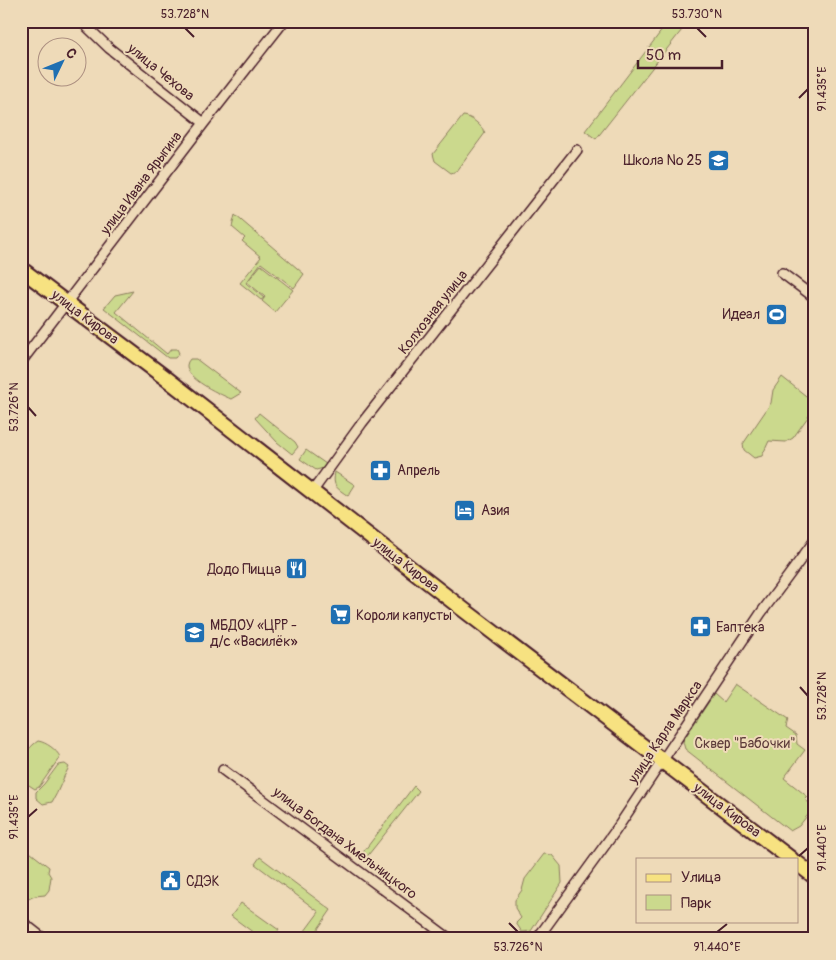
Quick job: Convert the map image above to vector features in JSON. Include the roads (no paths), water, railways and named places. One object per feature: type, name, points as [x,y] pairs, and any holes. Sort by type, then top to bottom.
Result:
[{"type":"main road","name":"улица Кирова","points":[[21,269],[790,858]]},
{"type":"main road","points":[[798,864],[815,877]]},
{"type":"street","name":"улица Чехова","points":[[81,21],[109,48],[204,123]]},
{"type":"street","name":"улица Ивана Ярыгина","points":[[21,362],[284,21]]},
{"type":"street","name":"Колхозная улица","points":[[312,492],[362,423],[577,150]]},
{"type":"street","points":[[782,273],[815,298]]},
{"type":"street","name":"улица Карла Маркса","points":[[537,939],[616,830],[761,613],[815,540]]},
{"type":"street","name":"улица Богдана Хмельницкого","points":[[223,770],[450,939]]},
{"type":"street","points":[[21,921],[44,939]]},
{"type":"place","name":"Школа № 25","points":[[718,160]]},
{"type":"place","name":"Идеал","points":[[776,314]]},
{"type":"place","name":"Апрель","points":[[381,470]]},
{"type":"place","name":"Азия","points":[[465,510]]},
{"type":"place","name":"Додо Пицца","points":[[297,569]]},
{"type":"place","name":"Короли капусты","points":[[340,615]]},
{"type":"place","name":"Еаптека","points":[[700,627]]},
{"type":"place","name":"МБДОУ «ЦРР - д/с «Василёк»","points":[[194,633]]},
{"type":"place","name":"СДЭК","points":[[170,881]]},
{"type":"park label","name":"Сквер \"Бабочки\"","points":[[745,743]]}]
